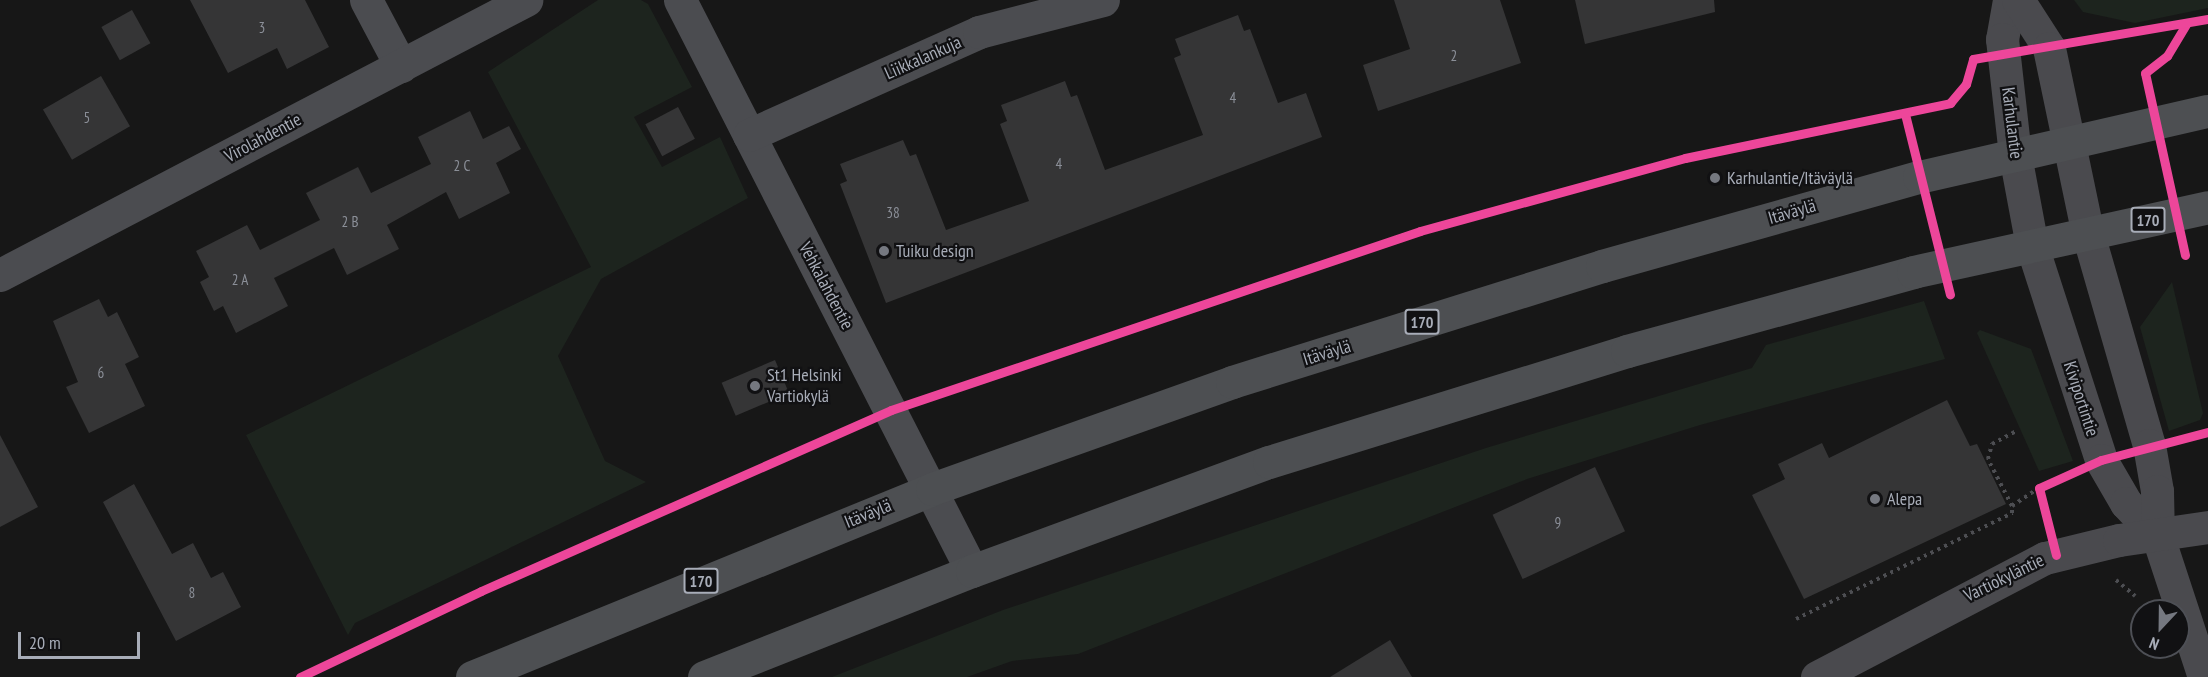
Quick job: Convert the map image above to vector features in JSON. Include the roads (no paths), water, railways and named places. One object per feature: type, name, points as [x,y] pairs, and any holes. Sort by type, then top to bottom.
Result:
[{"type":"main road","name":"Karhulantie","points":[[2009,0],[2002,39],[2015,155],[2032,246]]},
{"type":"main road","points":[[2018,0],[2049,48],[2088,234]]},
{"type":"main road","name":"Itäväylä","points":[[472,677],[932,489],[1232,382],[1591,269],[1919,177],[2208,111]]},
{"type":"main road","name":"170","points":[[704,677],[972,571],[1269,462],[1616,355],[1913,272],[2208,207]]},
{"type":"main road","name":"Kiviportintie","points":[[2088,234],[2149,445],[2157,490],[2158,537],[2204,677]]},
{"type":"main road","name":"Kiviportintie","points":[[2032,246],[2101,460],[2126,503],[2158,537]]},
{"type":"main road","name":"Vartiokyläntie","points":[[1817,677],[2016,569],[2056,555],[2119,540],[2158,537],[2208,527]]},
{"type":"street","points":[[366,0],[401,66]]},
{"type":"street","name":"Virolahdentie","points":[[0,275],[526,0]]},
{"type":"street","name":"Vehkalahdentie","points":[[680,0],[972,571]]},
{"type":"street","name":"Liikkalankuja","points":[[749,135],[979,32],[1102,0]]},
{"type":"place","name":"Karhulantie/Itäväylä","points":[[1715,178]]},
{"type":"place","name":"Tuiku design","points":[[884,251]]},
{"type":"place","name":"St1 Helsinki Vartiokylä","points":[[755,386]]},
{"type":"place","name":"Alepa","points":[[1875,499]]}]
